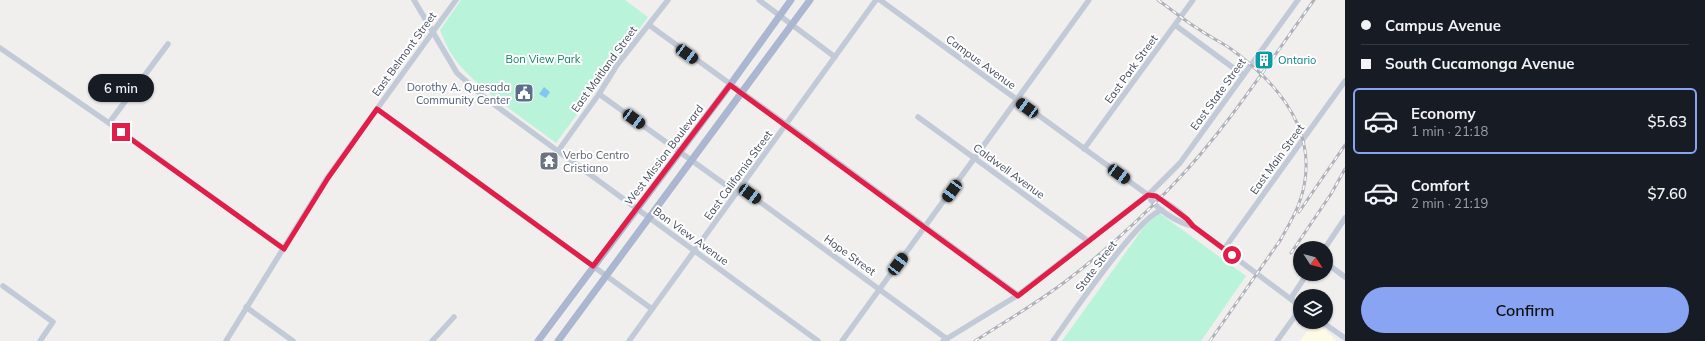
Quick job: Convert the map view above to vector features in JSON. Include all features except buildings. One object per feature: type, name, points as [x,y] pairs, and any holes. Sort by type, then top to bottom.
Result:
[{"type":"main road","name":"West Mission Boulevard","points":[[538,341],[730,85],[791,0]]},
{"type":"main road","points":[[558,341],[810,0]]},
{"type":"street","name":"Bon View Avenue","points":[[414,0],[457,73],[484,97],[818,341]]},
{"type":"street","name":"East Belmont Street","points":[[226,341],[328,178],[456,0]]},
{"type":"street","name":"East Maitland Street","points":[[558,151],[599,94],[617,65],[668,0]]},
{"type":"street","points":[[759,0],[835,56]]},
{"type":"street","name":"East California Street","points":[[630,341],[876,0]]},
{"type":"street","name":"Campus Avenue","points":[[880,0],[1148,195],[1151,200],[1162,210],[1184,224],[1193,226]]},
{"type":"street","points":[[842,341],[1089,0]]},
{"type":"street","name":"East Park Street","points":[[1084,149],[1193,0]]},
{"type":"street","name":"East State Street","points":[[945,340],[1018,296],[1148,195],[1180,163],[1298,0]]},
{"type":"street","points":[[1175,25],[1243,75]]},
{"type":"street","points":[[649,26],[787,125],[1018,296]]},
{"type":"street","points":[[109,123],[168,44]]},
{"type":"street","points":[[0,48],[109,123],[284,249]]},
{"type":"street","name":"East Main Street","points":[[1224,249],[1345,81]]},
{"type":"street","points":[[599,94],[738,193]]},
{"type":"street","points":[[377,109],[652,309]]},
{"type":"street","name":"Caldwell Avenue","points":[[918,117],[1088,241]]},
{"type":"street","name":"Hope Street","points":[[741,188],[879,289],[945,340]]},
{"type":"street","name":"Campus Avenue","points":[[1148,195],[1156,196],[1187,219],[1193,226],[1291,298]]},
{"type":"street","name":"State Street","points":[[1053,341],[1127,241],[1144,222],[1158,210],[1162,210]]},
{"type":"street","points":[[1330,241],[1345,218]]},
{"type":"street","points":[[1333,268],[1345,277]]},
{"type":"street","points":[[1291,298],[1302,281]]},
{"type":"street","points":[[2,286],[53,322],[40,341]]},
{"type":"street","points":[[246,307],[293,341]]},
{"type":"street","points":[[432,341],[454,317]]},
{"type":"street","points":[[1277,341],[1293,319]]},
{"type":"street","points":[[1332,329],[1345,338]]},
{"type":"shaded area","points":[[1309,329],[1323,329],[1336,341],[1300,341]]},
{"type":"green space","name":"Bon View Park","points":[[461,0],[625,0],[648,17],[556,143],[484,89],[459,64],[450,52],[440,30]]},
{"type":"green space","points":[[1159,213],[1246,276],[1201,341],[1062,341],[1144,227]]},
{"type":"water","points":[[544,87],[550,92],[546,98],[539,94]]},
{"type":"railway","points":[[1158,0],[1189,23],[1227,46],[1263,76],[1277,91],[1298,125],[1304,144],[1306,164],[1304,186],[1297,209],[1278,244]]},
{"type":"railway","points":[[975,341],[1066,281],[1133,225],[1170,188],[1228,120],[1314,0]]},
{"type":"railway","points":[[1299,212],[1345,145]]},
{"type":"railway","points":[[1291,253],[1331,194],[1345,169]]},
{"type":"railway","points":[[1210,341],[1281,239]]},
{"type":"place","name":"Ontario","points":[[1264,60]]},
{"type":"place","name":"Dorothy A. Quesada Community Center","points":[[524,93]]},
{"type":"place","name":"Verbo Centro Cristiano","points":[[549,161]]},
{"type":"route","points":[[121,132],[284,249],[328,178],[377,109],[593,266],[730,85],[787,125],[1018,296],[1148,195],[1156,196],[1232,255]]}]
